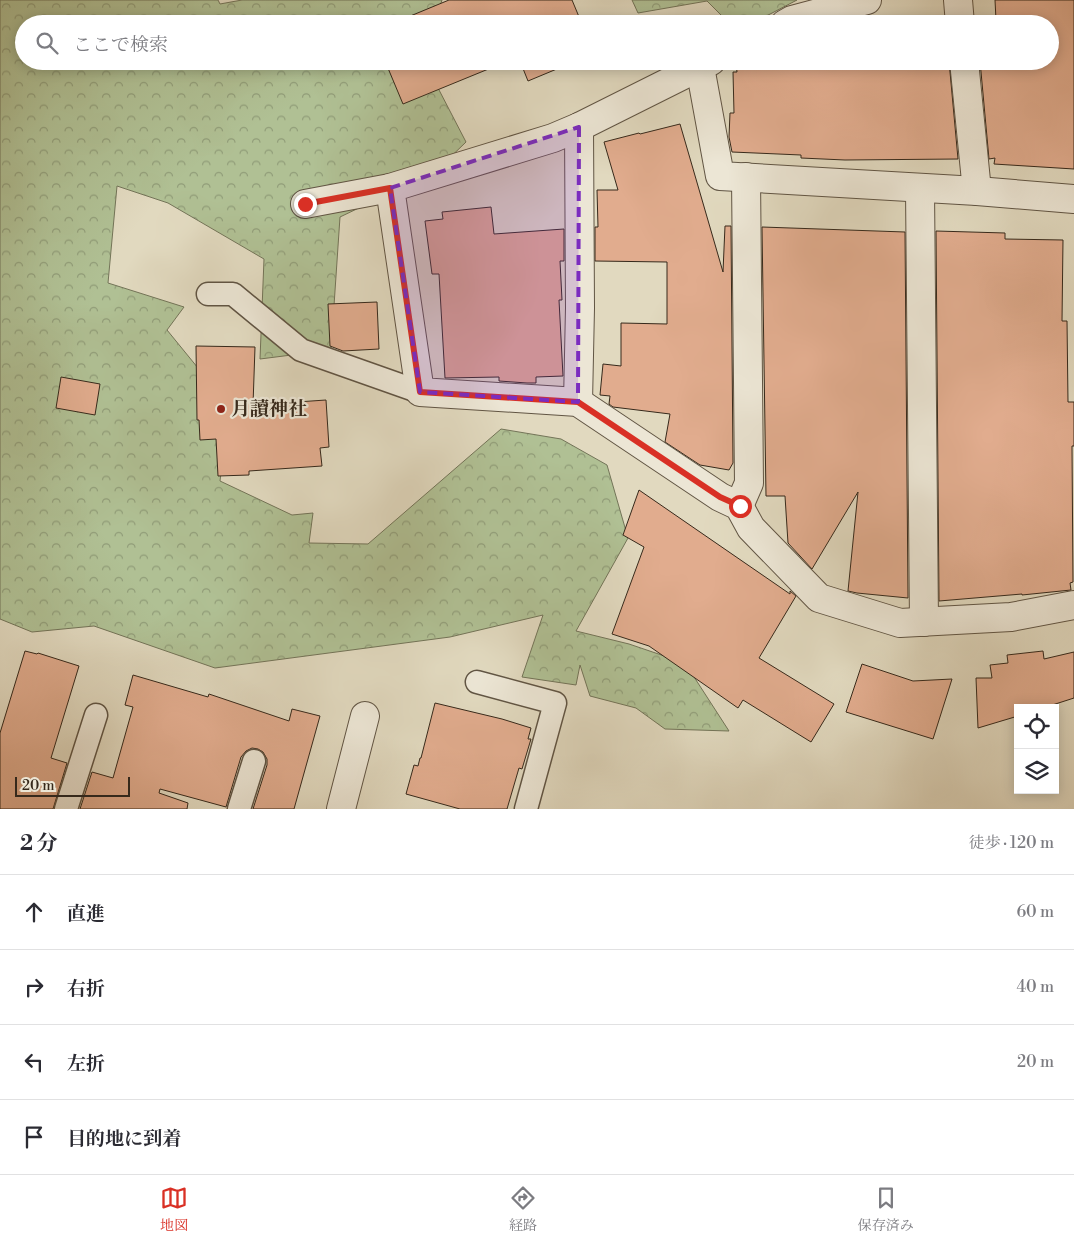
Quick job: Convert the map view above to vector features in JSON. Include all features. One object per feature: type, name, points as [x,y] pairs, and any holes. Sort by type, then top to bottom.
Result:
[{"type":"street","points":[[810,15],[866,0]]},
{"type":"street","points":[[958,0],[959,15]]},
{"type":"street","points":[[305,204],[390,188],[553,138],[693,70]]},
{"type":"street","points":[[707,70],[720,176],[977,191],[1074,199]]},
{"type":"street","points":[[965,70],[977,191]]},
{"type":"street","points":[[578,402],[580,308],[579,127]]},
{"type":"street","points":[[740,506],[749,483],[746,177]]},
{"type":"street","points":[[390,188],[420,392],[578,402],[720,497],[740,506],[751,528],[818,598],[900,623],[1011,618],[1074,606]]},
{"type":"street","points":[[920,189],[924,622]]},
{"type":"street","points":[[341,809],[365,716]]},
{"type":"lane","points":[[208,294],[233,294],[301,350],[420,392]]},
{"type":"lane","points":[[477,682],[555,703],[526,809]]},
{"type":"lane","points":[[66,809],[96,716]]},
{"type":"lane","points":[[239,809],[254,761]]},
{"type":"highlighted area","points":[[579,127],[578,402],[420,392],[390,188]]},
{"type":"green space","points":[[0,0],[218,0],[220,4],[242,0],[442,0],[437,15],[15,15],[15,70],[429,70],[466,142],[436,171],[340,217],[331,350],[260,359],[264,259],[168,203],[117,186],[108,283],[184,307],[167,330],[229,406],[220,481],[292,515],[313,513],[309,543],[368,544],[501,429],[561,439],[607,465],[628,538],[576,631],[629,644],[685,663],[729,731],[665,729],[636,708],[590,696],[580,665],[576,685],[522,677],[543,615],[450,637],[215,668],[94,626],[32,632],[0,619]]},
{"type":"green space","points":[[632,0],[797,0],[768,15],[721,15],[707,1],[638,13]]},
{"type":"building","points":[[449,0],[572,0],[578,15],[413,15]]},
{"type":"building","points":[[995,0],[1074,0],[1074,169],[994,164],[995,158],[989,159],[981,70],[1059,70],[1059,15],[996,15]]},
{"type":"building","points":[[389,70],[486,70],[403,104]]},
{"type":"building","points":[[524,70],[554,70],[528,81]]},
{"type":"building","points":[[737,70],[950,70],[958,159],[845,160],[801,158],[801,155],[732,152],[729,137],[730,113],[734,113],[733,72],[737,72]]},
{"type":"building","points":[[680,124],[723,272],[725,226],[731,226],[733,463],[729,470],[700,465],[665,442],[670,414],[613,407],[609,404],[610,396],[600,395],[603,364],[621,366],[621,323],[667,324],[667,262],[595,261],[595,227],[598,227],[597,190],[618,190],[604,142]]},
{"type":"building","points":[[491,207],[494,234],[564,229],[564,261],[560,261],[562,300],[559,300],[563,376],[536,377],[536,383],[499,381],[499,377],[445,378],[439,274],[432,274],[425,221],[443,219],[442,212]]},
{"type":"building","points":[[762,227],[905,232],[908,598],[848,591],[858,492],[812,569],[788,543],[785,496],[766,496]]},
{"type":"building","points":[[936,231],[1005,233],[1005,239],[1063,240],[1062,321],[1067,321],[1068,402],[1074,402],[1074,446],[1072,446],[1073,582],[1070,583],[1071,590],[939,601]]},
{"type":"building","points":[[377,302],[379,349],[343,351],[330,346],[328,304]]},
{"type":"building","points":[[196,346],[255,347],[253,405],[326,400],[329,447],[320,448],[322,466],[249,471],[249,475],[218,476],[216,439],[200,440],[199,420],[197,420]]},
{"type":"building","points":[[61,377],[100,384],[95,415],[56,408]]},
{"type":"building","points":[[639,490],[790,594],[790,591],[796,596],[759,658],[834,704],[811,742],[743,700],[738,708],[649,646],[612,634],[644,547],[623,535]]},
{"type":"building","points":[[25,651],[38,653],[79,666],[51,758],[67,763],[53,809],[0,809],[0,733]]},
{"type":"building","points":[[1043,651],[1044,659],[1074,652],[1074,698],[1055,704],[1014,704],[1014,717],[978,728],[976,678],[992,678],[990,665],[1008,663],[1007,655]]},
{"type":"building","points":[[862,664],[913,681],[952,679],[933,739],[846,712]]},
{"type":"building","points":[[133,675],[208,697],[209,694],[289,721],[292,709],[320,716],[294,809],[253,809],[267,765],[267,759],[263,752],[252,748],[241,757],[226,807],[160,789],[159,793],[188,803],[187,809],[80,809],[92,772],[113,778],[133,707],[125,705]]},
{"type":"building","points":[[435,703],[531,728],[528,739],[531,739],[522,769],[519,768],[507,809],[460,809],[406,794],[414,765],[418,766],[421,758]]},
{"type":"place","name":"月讀神社","points":[[221,409]]},
{"type":"route","points":[[305,204],[390,188],[420,392],[578,402],[720,497],[740,506]]}]
